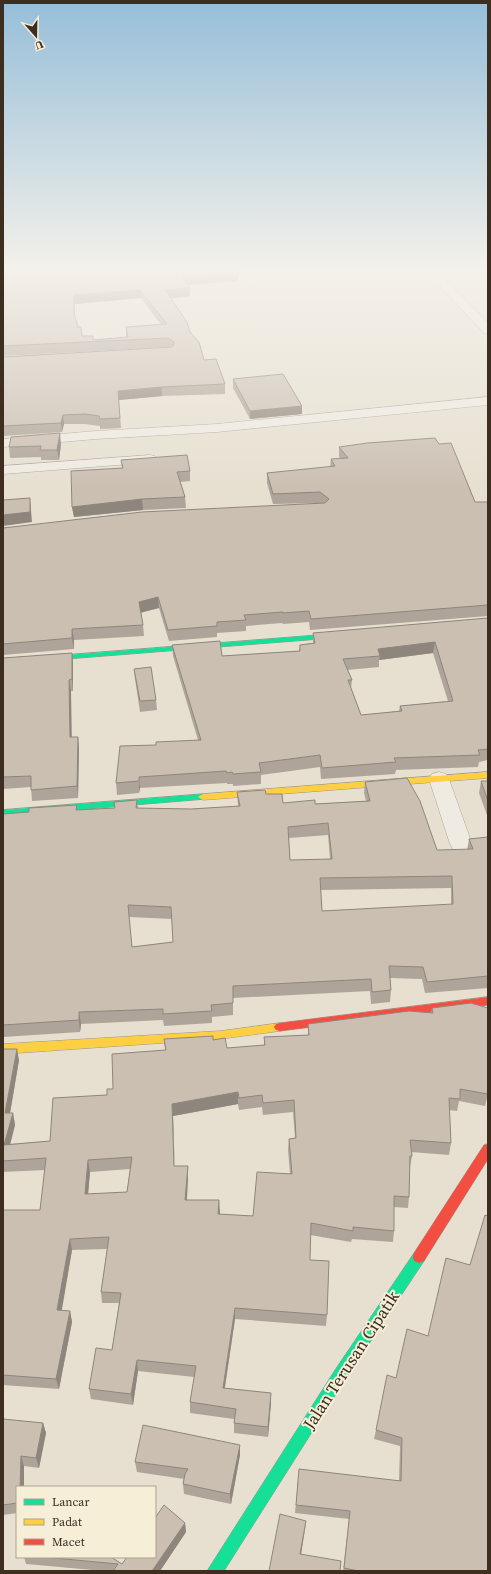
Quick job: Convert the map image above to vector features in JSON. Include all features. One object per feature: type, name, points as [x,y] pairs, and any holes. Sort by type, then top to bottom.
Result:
[{"type":"main road","points":[[3,662],[353,634]]},
{"type":"main road","points":[[3,813],[488,775]]},
{"type":"main road","points":[[3,1050],[220,1035],[488,1001]]},
{"type":"main road","name":"Jalan Terusan Cipatik","points":[[215,1571],[340,1375],[488,1149]]},
{"type":"street","points":[[3,443],[96,435],[217,428],[488,401]]},
{"type":"street","points":[[3,470],[165,458]]},
{"type":"street","points":[[439,779],[461,844]]},
{"type":"building","points":[[3,344],[35,344],[3,346]]},
{"type":"building","points":[[174,344],[200,344],[204,360],[216,359],[225,384],[118,391],[120,418],[100,419],[99,416],[85,414],[63,415],[61,423],[3,426],[3,357],[172,347]]},
{"type":"building","points":[[283,374],[302,406],[250,411],[233,379]]},
{"type":"building","points":[[60,433],[57,450],[40,450],[41,446],[9,447],[11,437]]},
{"type":"building","points":[[435,438],[439,444],[451,443],[475,502],[488,502],[488,605],[311,619],[309,611],[244,615],[246,620],[217,622],[217,626],[168,630],[158,597],[139,602],[143,625],[72,629],[72,638],[3,644],[3,528],[142,512],[325,503],[329,499],[320,492],[273,494],[267,473],[335,466],[331,459],[348,458],[339,447],[367,443]]},
{"type":"building","points":[[187,455],[190,471],[177,472],[185,497],[142,499],[72,507],[71,471],[123,468],[121,460]]},
{"type":"building","points":[[30,498],[30,512],[3,515],[3,500]]},
{"type":"building","points":[[488,618],[488,749],[478,750],[480,755],[394,758],[396,762],[322,768],[320,755],[259,763],[261,772],[233,774],[232,772],[227,773],[226,771],[139,777],[139,781],[116,783],[120,746],[156,745],[156,742],[201,740],[172,645],[220,641],[222,656],[300,651],[300,645],[315,643],[313,633]],"holes":[[[435,642],[453,701],[400,706],[402,711],[361,715],[348,680],[352,680],[343,659],[380,656],[378,649]]]},
{"type":"building","points":[[72,653],[72,679],[69,680],[70,737],[78,737],[77,786],[31,790],[31,776],[3,777],[3,658]]},
{"type":"building","points":[[151,667],[156,700],[140,701],[134,669]]},
{"type":"building","points":[[407,778],[420,801],[437,850],[473,849],[469,839],[488,837],[488,976],[427,982],[423,967],[389,966],[391,990],[372,992],[371,979],[233,986],[233,1003],[211,1005],[212,1011],[163,1014],[163,1009],[79,1012],[79,1020],[3,1025],[3,814],[29,812],[29,808],[77,805],[76,810],[115,808],[114,802],[137,800],[136,808],[191,809],[240,806],[237,792],[265,790],[266,794],[282,794],[283,803],[315,800],[315,804],[370,801],[365,782]],"holes":[[[328,823],[332,859],[290,860],[288,827]],[[452,876],[453,904],[322,911],[320,878]],[[128,905],[171,907],[173,942],[132,947]]]},
{"type":"building","points":[[481,781],[488,781],[488,801]]},
{"type":"building","points":[[471,1003],[488,1008],[488,1094],[460,1089],[460,1099],[449,1098],[451,1143],[410,1140],[412,1156],[410,1156],[409,1197],[394,1196],[394,1231],[353,1227],[353,1231],[311,1223],[310,1260],[329,1261],[327,1315],[235,1308],[223,1388],[271,1393],[268,1427],[234,1423],[236,1409],[190,1402],[196,1366],[137,1360],[131,1394],[89,1389],[96,1348],[112,1350],[121,1293],[101,1292],[109,1237],[70,1239],[57,1310],[70,1311],[56,1379],[3,1375],[3,1210],[40,1210],[46,1158],[3,1161],[3,1049],[17,1049],[5,1113],[13,1113],[4,1145],[50,1141],[53,1098],[107,1095],[107,1089],[113,1089],[112,1054],[166,1050],[164,1039],[213,1036],[213,1040],[225,1038],[227,1048],[265,1045],[264,1037],[309,1035],[308,1024],[409,1011],[433,1013],[432,1008]],"holes":[[[238,1092],[239,1098],[262,1095],[263,1103],[294,1100],[296,1138],[289,1139],[292,1174],[257,1172],[253,1216],[218,1214],[219,1200],[185,1200],[188,1166],[174,1166],[172,1104]],[[132,1157],[127,1192],[85,1194],[88,1160]]]},
{"type":"building","points":[[485,1215],[488,1216],[488,1571],[359,1571],[344,1568],[350,1511],[296,1505],[299,1469],[401,1481],[402,1438],[376,1430],[387,1375],[396,1378],[407,1329],[428,1336],[446,1258],[470,1265]]},
{"type":"building","points":[[3,1419],[43,1423],[36,1458],[21,1456],[20,1486],[16,1486],[16,1503],[3,1505]]},
{"type":"building","points":[[143,1425],[240,1445],[230,1494],[183,1484],[185,1474],[188,1469],[135,1462]]},
{"type":"building","points":[[164,1505],[185,1523],[152,1571],[113,1571],[118,1564],[54,1558],[113,1558],[122,1564],[126,1558],[156,1558],[156,1517]]},
{"type":"building","points":[[280,1514],[306,1521],[300,1554],[341,1561],[340,1571],[269,1571]]},
{"type":"traffic: fast","points":[[3,662],[343,635]]},
{"type":"traffic: fast","points":[[3,813],[203,797]]},
{"type":"traffic: fast","points":[[215,1571],[340,1375],[419,1257]]},
{"type":"traffic: slow","points":[[203,797],[488,775]]},
{"type":"traffic: slow","points":[[3,1049],[220,1035],[280,1027]]},
{"type":"traffic: jam","points":[[280,1027],[488,1001]]},
{"type":"traffic: jam","points":[[419,1257],[488,1149]]}]
